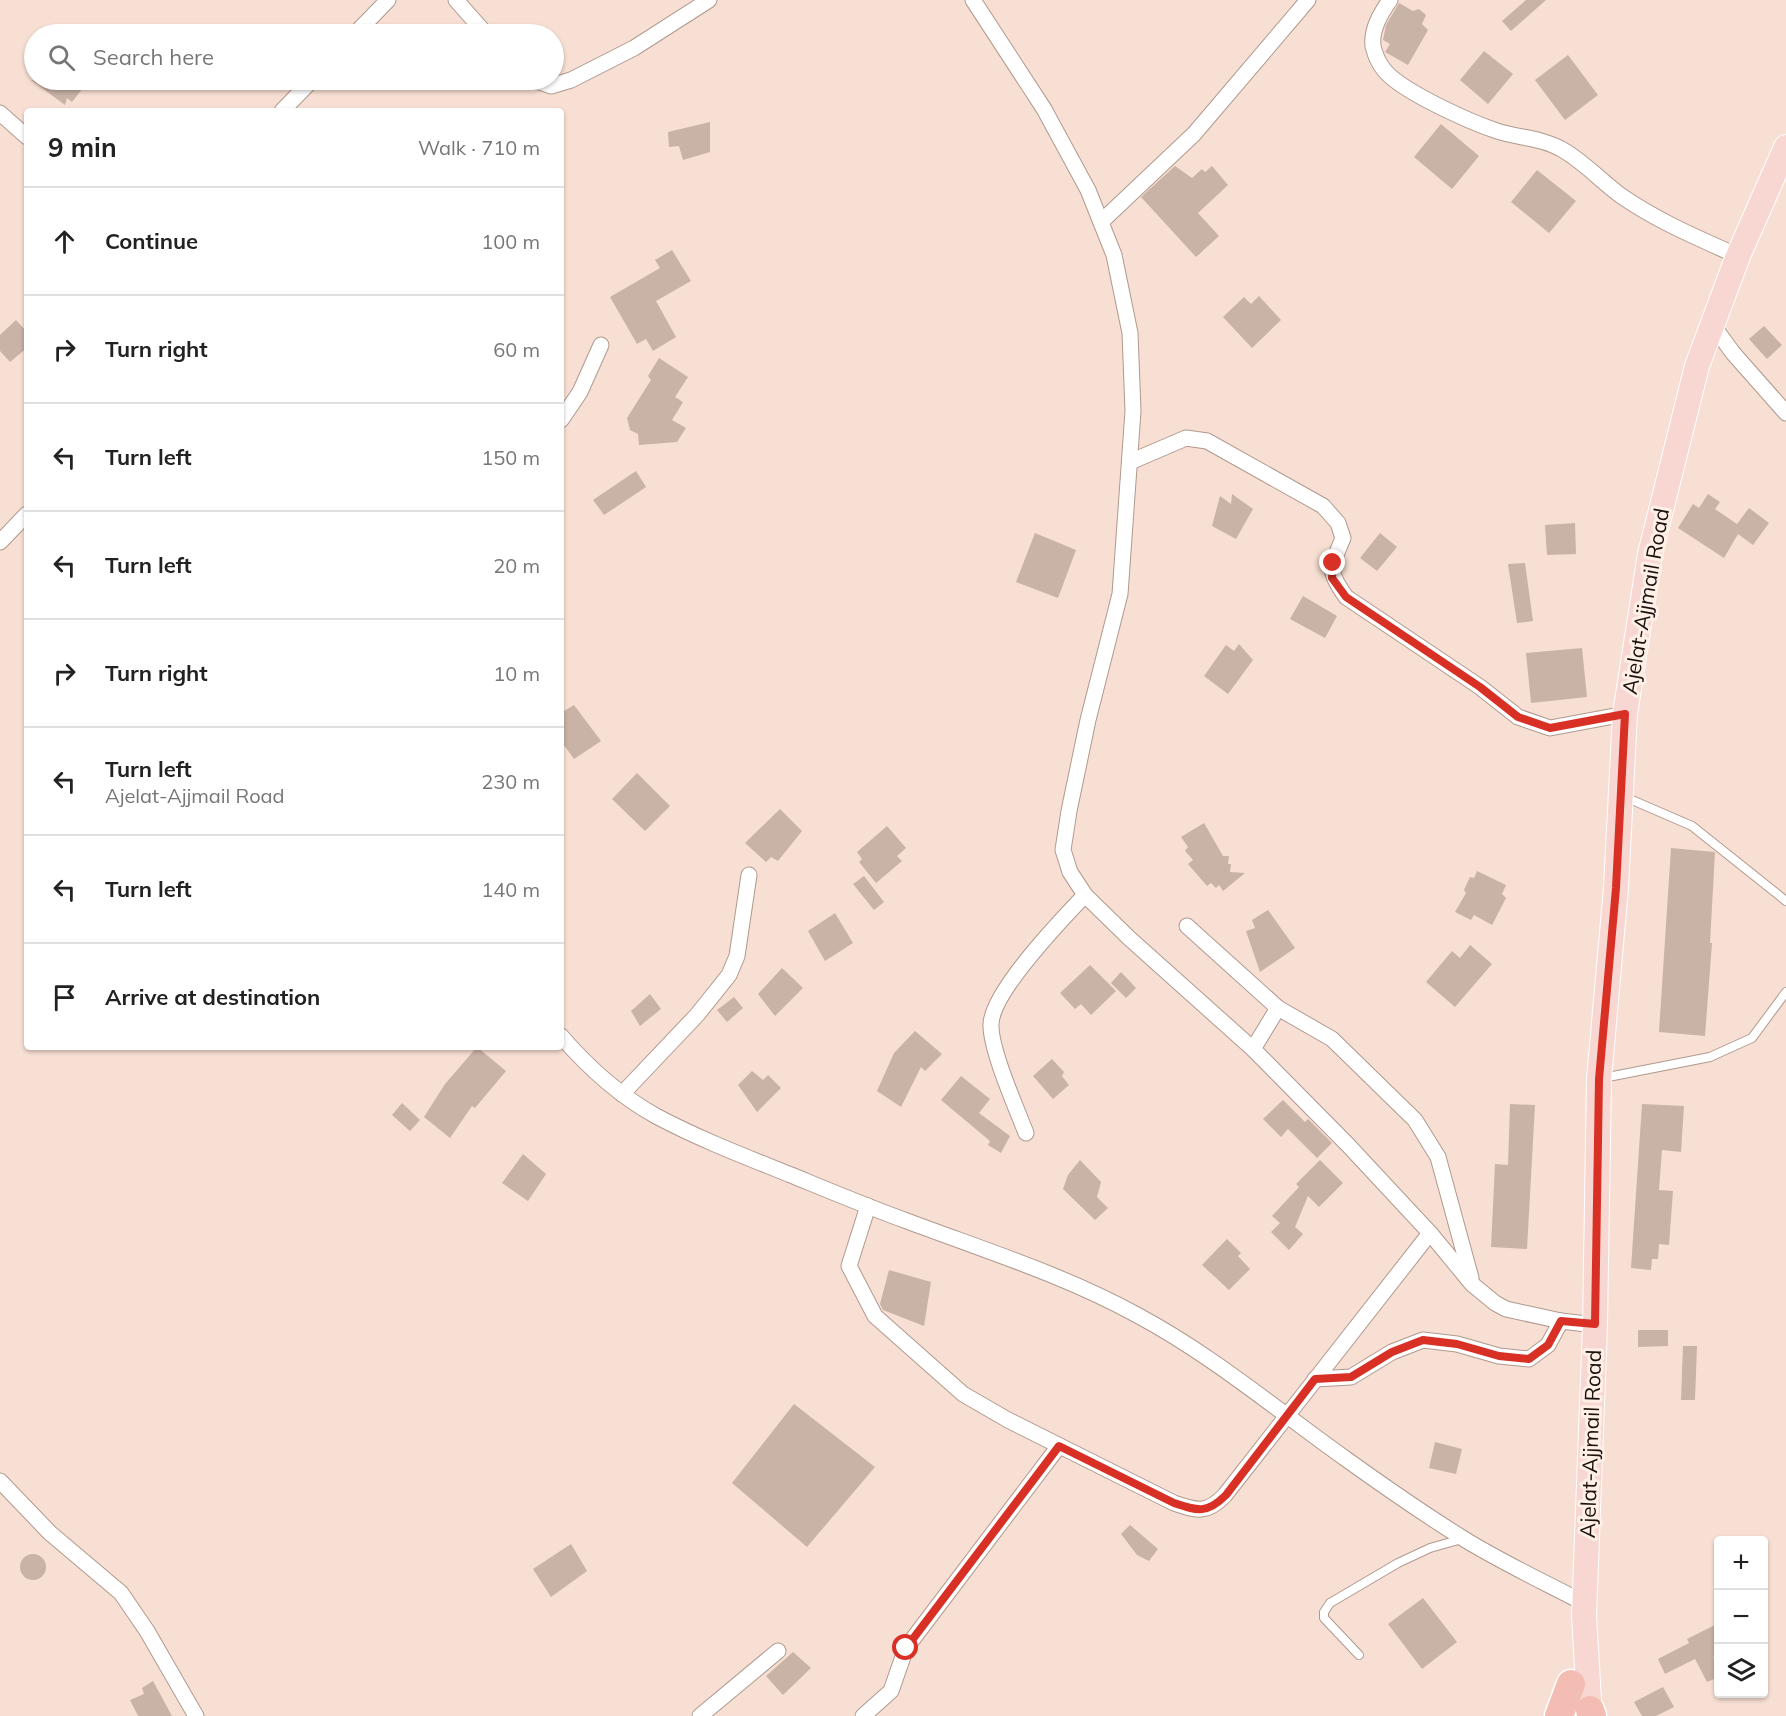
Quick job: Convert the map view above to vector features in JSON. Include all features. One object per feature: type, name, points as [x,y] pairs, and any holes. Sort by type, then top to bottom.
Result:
[{"type":"highway","points":[[1558,1716],[1571,1684]]},
{"type":"main road","name":"Ajelat-Ajjmail Road","points":[[1584,1609],[1595,1324],[1599,1079],[1622,795],[1625,714],[1650,554],[1697,366],[1738,256],[1786,147]]},
{"type":"main road","points":[[1584,1609],[1571,1684],[1585,1714]]},
{"type":"main road","points":[[1584,1609],[1585,1714]]},
{"type":"street","points":[[365,24],[388,0]]},
{"type":"street","points":[[456,0],[477,24]]},
{"type":"street","points":[[564,82],[634,48],[709,0]]},
{"type":"street","points":[[973,0],[1044,109],[1088,190],[1114,255],[1131,333],[1133,411],[1120,594],[1088,720],[1063,850],[1070,872],[1085,895],[1129,939],[1253,1049],[1348,1145],[1430,1233],[1472,1284],[1495,1303],[1506,1308],[1561,1321],[1595,1324]]},
{"type":"street","points":[[1102,221],[1194,134],[1308,0]]},
{"type":"street","points":[[1390,0],[1374,32],[1373,45],[1378,61],[1386,72],[1417,94],[1468,119],[1499,132],[1547,142],[1563,150],[1621,195],[1668,224],[1738,256]]},
{"type":"street","points":[[285,108],[302,90]]},
{"type":"street","points":[[0,113],[24,134]]},
{"type":"street","points":[[1712,324],[1733,353],[1786,413]]},
{"type":"street","points":[[564,416],[580,392],[601,345]]},
{"type":"street","points":[[1130,462],[1186,438],[1207,441],[1323,506],[1338,523],[1343,538],[1333,563],[1332,578],[1346,597],[1480,687],[1518,717],[1550,728],[1625,714]]},
{"type":"street","points":[[0,542],[24,517]]},
{"type":"street","points":[[622,1094],[697,1015],[729,975],[737,956],[749,875]]},
{"type":"street","points":[[1026,1133],[995,1048],[991,1023],[1001,996],[1015,976],[1050,932],[1085,895]]},
{"type":"street","points":[[1187,926],[1278,1008],[1332,1039],[1415,1120],[1438,1157],[1472,1284]]},
{"type":"street","points":[[1253,1049],[1278,1008]]},
{"type":"street","points":[[564,1040],[622,1094],[655,1115],[729,1150],[868,1206],[1020,1262],[1085,1289],[1138,1315],[1195,1350],[1344,1457],[1464,1539],[1584,1609]]},
{"type":"street","points":[[868,1206],[849,1266],[875,1316],[963,1394],[1008,1420],[1174,1503],[1204,1510],[1215,1505],[1226,1495],[1430,1233]]},
{"type":"street","points":[[1315,1379],[1351,1377],[1392,1352],[1423,1340],[1457,1344],[1499,1356],[1529,1359],[1548,1345],[1561,1321]]},
{"type":"street","points":[[863,1716],[891,1691],[906,1648],[1059,1446]]},
{"type":"street","points":[[1,1484],[50,1533],[121,1593],[147,1631],[196,1716]]},
{"type":"street","points":[[707,1714],[778,1651]]},
{"type":"lane","points":[[1622,795],[1692,826],[1786,901]]},
{"type":"lane","points":[[1599,1079],[1710,1057],[1752,1038],[1786,992]]},
{"type":"lane","points":[[1359,1655],[1324,1618],[1324,1612],[1330,1603],[1398,1563],[1430,1548],[1464,1539]]},
{"type":"building","points":[[1526,0],[1546,0],[1511,31],[1502,21]]},
{"type":"building","points":[[1399,3],[1413,11],[1419,9],[1426,15],[1422,24],[1428,30],[1408,65],[1385,52],[1390,44],[1383,40],[1386,25]]},
{"type":"building","points":[[1484,51],[1513,74],[1488,104],[1460,80]]},
{"type":"building","points":[[1568,55],[1598,95],[1565,120],[1535,80]]},
{"type":"building","points":[[45,90],[81,90],[72,102],[67,98],[65,105]]},
{"type":"building","points":[[710,122],[710,152],[683,160],[679,146],[669,147],[668,132]]},
{"type":"building","points":[[1441,124],[1479,156],[1452,189],[1414,157]]},
{"type":"building","points":[[1175,166],[1192,178],[1202,169],[1205,172],[1212,166],[1228,185],[1198,213],[1219,236],[1196,257],[1141,197]]},
{"type":"building","points":[[1537,170],[1576,201],[1549,233],[1511,202]]},
{"type":"building","points":[[672,250],[691,281],[656,301],[676,337],[653,351],[646,339],[637,344],[610,297],[660,268],[655,260]]},
{"type":"building","points":[[1259,296],[1281,320],[1252,348],[1223,317],[1244,297],[1251,304]]},
{"type":"building","points":[[16,320],[24,329],[24,350],[10,362],[0,351],[0,335]]},
{"type":"building","points":[[1764,326],[1782,345],[1767,359],[1749,339]]},
{"type":"building","points":[[659,358],[688,377],[675,397],[683,402],[672,420],[686,428],[677,442],[639,445],[638,434],[630,430],[627,418],[651,380],[648,376]]},
{"type":"building","points":[[636,471],[646,487],[604,515],[593,500]]},
{"type":"building","points":[[1232,494],[1253,509],[1236,539],[1212,526],[1220,496],[1231,504]]},
{"type":"building","points":[[1708,494],[1720,502],[1715,509],[1737,524],[1749,508],[1769,523],[1753,545],[1738,534],[1724,558],[1678,528],[1693,504],[1699,508]]},
{"type":"building","points":[[1575,523],[1576,554],[1547,555],[1545,525]]},
{"type":"building","points":[[1035,533],[1076,550],[1058,598],[1016,582]]},
{"type":"building","points":[[1380,533],[1397,547],[1377,571],[1360,558]]},
{"type":"building","points":[[1525,563],[1533,621],[1517,623],[1508,564]]},
{"type":"building","points":[[1303,596],[1337,616],[1325,638],[1290,619]]},
{"type":"building","points":[[1239,644],[1253,660],[1228,694],[1204,676],[1226,645],[1234,651]]},
{"type":"building","points":[[1582,648],[1587,697],[1531,703],[1526,653]]},
{"type":"building","points":[[574,705],[601,741],[574,759],[564,745],[564,711]]},
{"type":"building","points":[[637,773],[670,806],[645,831],[612,799]]},
{"type":"building","points":[[780,809],[802,831],[778,861],[771,857],[766,862],[745,843]]},
{"type":"building","points":[[1204,823],[1223,856],[1229,856],[1230,872],[1245,873],[1223,891],[1219,885],[1216,888],[1211,883],[1207,886],[1188,864],[1193,860],[1185,851],[1188,847],[1181,837]]},
{"type":"building","points":[[887,826],[906,848],[897,856],[902,861],[876,883],[859,862],[862,859],[857,852]]},
{"type":"building","points":[[1671,848],[1715,852],[1710,943],[1712,943],[1705,1036],[1659,1032]]},
{"type":"building","points":[[1477,871],[1506,885],[1502,894],[1506,898],[1492,925],[1474,915],[1471,920],[1455,912],[1466,893],[1464,890],[1470,877],[1474,878]]},
{"type":"building","points":[[864,876],[884,902],[874,910],[853,884]]},
{"type":"building","points":[[1268,910],[1295,948],[1260,972],[1246,931],[1255,928],[1252,920]]},
{"type":"building","points":[[835,913],[853,943],[825,961],[808,931]]},
{"type":"building","points":[[1470,945],[1492,964],[1455,1007],[1426,982],[1452,951],[1460,958]]},
{"type":"building","points":[[1090,965],[1116,991],[1091,1015],[1081,1004],[1075,1009],[1060,993]]},
{"type":"building","points":[[782,968],[803,988],[775,1016],[758,994]]},
{"type":"building","points":[[1121,972],[1136,988],[1126,998],[1111,983]]},
{"type":"building","points":[[650,994],[661,1009],[640,1026],[631,1011]]},
{"type":"building","points":[[734,997],[743,1008],[727,1022],[717,1010]]},
{"type":"building","points":[[915,1031],[942,1054],[925,1071],[921,1067],[901,1107],[877,1091],[894,1053]]},
{"type":"building","points":[[474,1050],[481,1050],[506,1071],[475,1108],[472,1106],[450,1138],[424,1117],[445,1084]]},
{"type":"building","points":[[1052,1059],[1064,1072],[1062,1076],[1069,1085],[1053,1099],[1033,1076]]},
{"type":"building","points":[[752,1071],[763,1080],[768,1075],[781,1088],[757,1112],[738,1085]]},
{"type":"building","points":[[961,1076],[990,1099],[979,1113],[1010,1136],[1001,1153],[988,1145],[990,1141],[941,1100]]},
{"type":"building","points":[[1283,1100],[1305,1122],[1308,1119],[1332,1143],[1317,1158],[1288,1129],[1281,1137],[1263,1119]]},
{"type":"building","points":[[402,1103],[420,1120],[410,1131],[392,1115]]},
{"type":"building","points":[[1510,1104],[1535,1105],[1527,1249],[1491,1247],[1495,1164],[1508,1165]]},
{"type":"building","points":[[1642,1104],[1684,1106],[1681,1152],[1662,1150],[1659,1190],[1673,1191],[1669,1245],[1659,1244],[1658,1259],[1652,1259],[1651,1270],[1631,1268]]},
{"type":"building","points":[[523,1154],[546,1174],[528,1201],[502,1183]]},
{"type":"building","points":[[1080,1160],[1101,1182],[1097,1197],[1108,1208],[1095,1220],[1063,1189],[1068,1175]]},
{"type":"building","points":[[1320,1160],[1343,1183],[1319,1207],[1308,1196],[1295,1227],[1303,1234],[1289,1250],[1271,1232],[1280,1223],[1272,1216],[1299,1187],[1296,1184]]},
{"type":"building","points":[[1227,1239],[1241,1253],[1238,1256],[1250,1269],[1229,1290],[1202,1265]]},
{"type":"building","points":[[889,1270],[931,1282],[924,1326],[883,1310],[880,1304]]},
{"type":"building","points":[[1638,1330],[1668,1330],[1668,1346],[1638,1347]]},
{"type":"building","points":[[1683,1346],[1697,1346],[1695,1400],[1681,1400]]},
{"type":"building","points":[[794,1404],[875,1467],[807,1547],[732,1483]]},
{"type":"building","points":[[1435,1442],[1462,1449],[1456,1474],[1429,1468]]},
{"type":"building","points":[[1130,1525],[1158,1549],[1149,1561],[1137,1555],[1121,1534]]},
{"type":"building","points":[[571,1544],[587,1571],[551,1597],[533,1569]]},
{"type":"building","points":[[33,1554],[42,1558],[46,1567],[42,1576],[33,1580],[24,1576],[20,1567],[24,1558]]},
{"type":"building","points":[[1423,1598],[1457,1642],[1422,1669],[1388,1624]]},
{"type":"building","points":[[1714,1626],[1714,1679],[1707,1682],[1695,1659],[1665,1674],[1658,1659],[1689,1643],[1687,1639]]},
{"type":"building","points":[[793,1652],[811,1668],[783,1695],[766,1676]]},
{"type":"building","points":[[153,1681],[172,1716],[138,1716],[130,1700],[144,1694],[142,1688]]},
{"type":"building","points":[[1663,1687],[1674,1707],[1656,1716],[1642,1716],[1634,1702]]},
{"type":"route","points":[[906,1648],[1059,1446],[1174,1503],[1204,1510],[1215,1505],[1226,1495],[1315,1379],[1351,1377],[1392,1352],[1423,1340],[1457,1344],[1499,1356],[1529,1359],[1548,1345],[1561,1321],[1595,1324],[1599,1079],[1616,888],[1625,714],[1550,728],[1518,717],[1480,687],[1346,597],[1332,578],[1333,563]]}]
